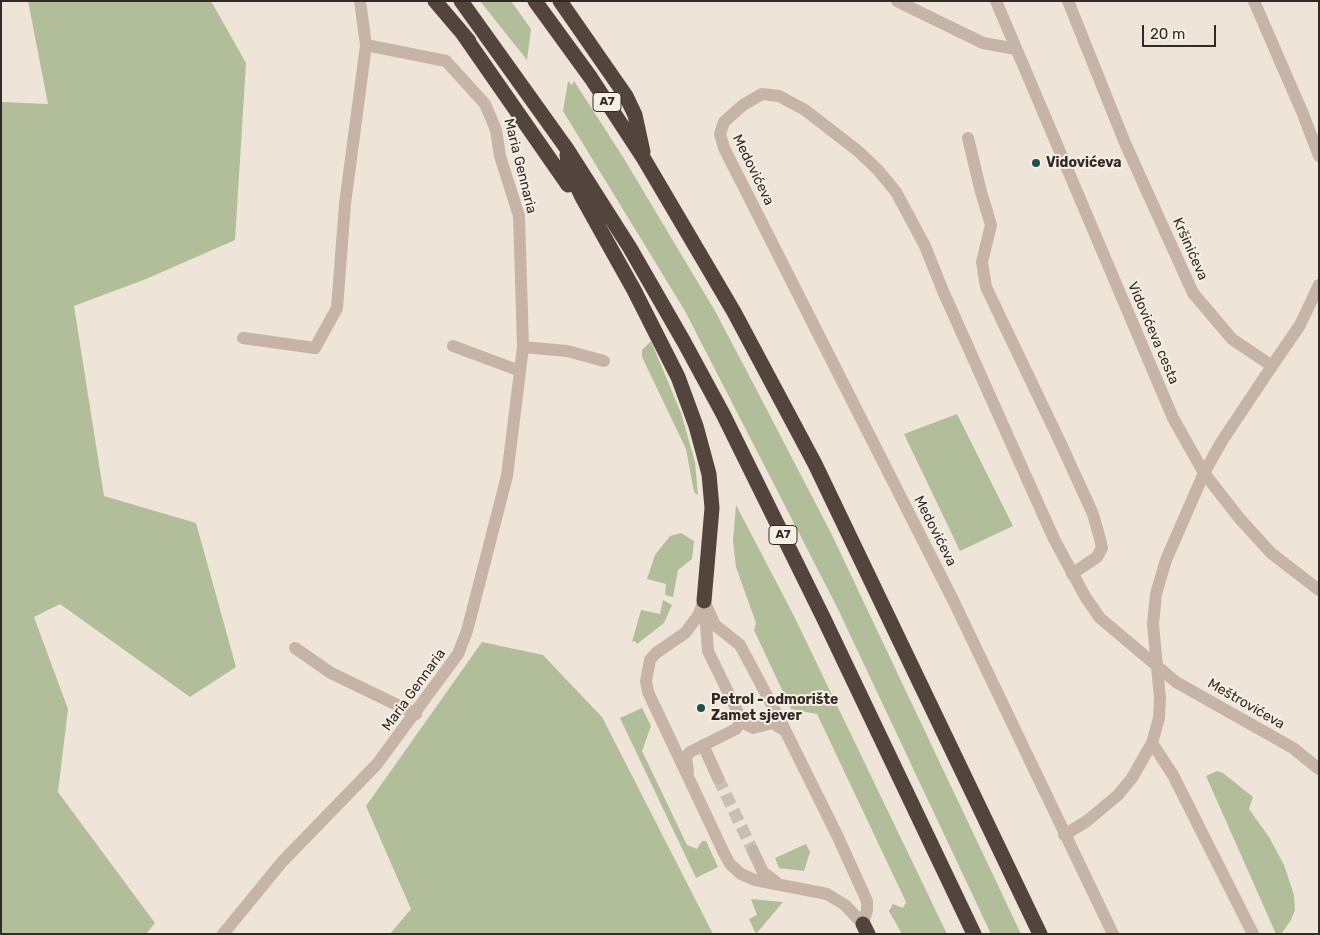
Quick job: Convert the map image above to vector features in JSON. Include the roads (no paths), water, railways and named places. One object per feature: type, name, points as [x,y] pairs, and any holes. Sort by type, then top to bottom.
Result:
[{"type":"highway","points":[[435,1],[463,34],[522,117],[623,270]]},
{"type":"highway","name":"A7","points":[[461,1],[550,123],[630,248],[723,414],[824,619],[974,934]]},
{"type":"highway","points":[[560,1],[629,101],[641,138],[644,159]]},
{"type":"highway","name":"A7","points":[[537,4],[568,46],[644,159],[734,312],[816,464],[1040,934]]},
{"type":"highway","points":[[463,34],[495,65],[518,77]]},
{"type":"highway","points":[[567,149],[567,164],[574,182],[623,270],[678,377],[696,426],[709,474],[712,508],[704,601]]},
{"type":"street","points":[[243,338],[315,348],[337,308],[345,204],[366,45],[360,1]]},
{"type":"street","points":[[897,1],[983,42],[1016,49]]},
{"type":"street","name":"Vidovićeva cesta","points":[[996,1],[1173,418],[1204,473],[1240,519],[1271,553],[1319,590]]},
{"type":"street","points":[[1254,1],[1319,156]]},
{"type":"street","name":"Kršinićeva","points":[[1071,2],[1125,143],[1193,293],[1232,339],[1272,366]]},
{"type":"street","name":"Maria Gennaria","points":[[223,934],[252,896],[282,862],[377,764],[416,714],[458,654],[467,632],[507,476],[523,347],[519,216],[500,156],[493,118],[485,104],[446,60],[366,45]]},
{"type":"street","name":"Medovićeva","points":[[1113,934],[954,602],[724,148],[720,134],[724,122],[743,105],[762,94],[779,96],[805,110],[858,151],[878,170],[896,192],[926,246],[943,291],[1072,574],[1100,618],[1157,666]]},
{"type":"street","points":[[968,138],[991,226],[982,262],[986,287],[1093,514],[1100,539],[1102,548],[1097,557],[1072,574]]},
{"type":"street","points":[[1064,835],[1087,821],[1118,795],[1132,778],[1152,743],[1159,718],[1160,698],[1153,624],[1156,594],[1166,560],[1204,473],[1222,441],[1300,325],[1319,286]]},
{"type":"street","points":[[452,346],[520,371]]},
{"type":"street","points":[[523,347],[567,350],[604,361]]},
{"type":"street","points":[[704,601],[705,637],[708,651],[740,719],[749,727],[757,728],[773,723],[787,733]]},
{"type":"street","points":[[704,601],[715,626],[740,645],[787,733],[867,901],[866,929]]},
{"type":"street","points":[[704,601],[698,616],[685,633],[656,653],[646,669],[648,692],[730,864],[747,877],[828,894],[845,905],[866,929]]},
{"type":"street","points":[[295,648],[331,673],[416,714]]},
{"type":"street","name":"Meštrovićeva","points":[[1157,666],[1176,682],[1293,748],[1319,769]]},
{"type":"street","points":[[690,780],[686,756],[703,745],[736,729],[740,719]]},
{"type":"street","points":[[1152,743],[1173,775],[1253,934]]},
{"type":"street","points":[[703,745],[718,778]]},
{"type":"street","points":[[752,851],[763,872],[778,884]]},
{"type":"tunnel","points":[[718,778],[753,851]]},
{"type":"place","name":"Vidovićeva","points":[[1036,163]]},
{"type":"place","name":"Petrol - odmorište Zamet sjever","points":[[701,708]]}]
